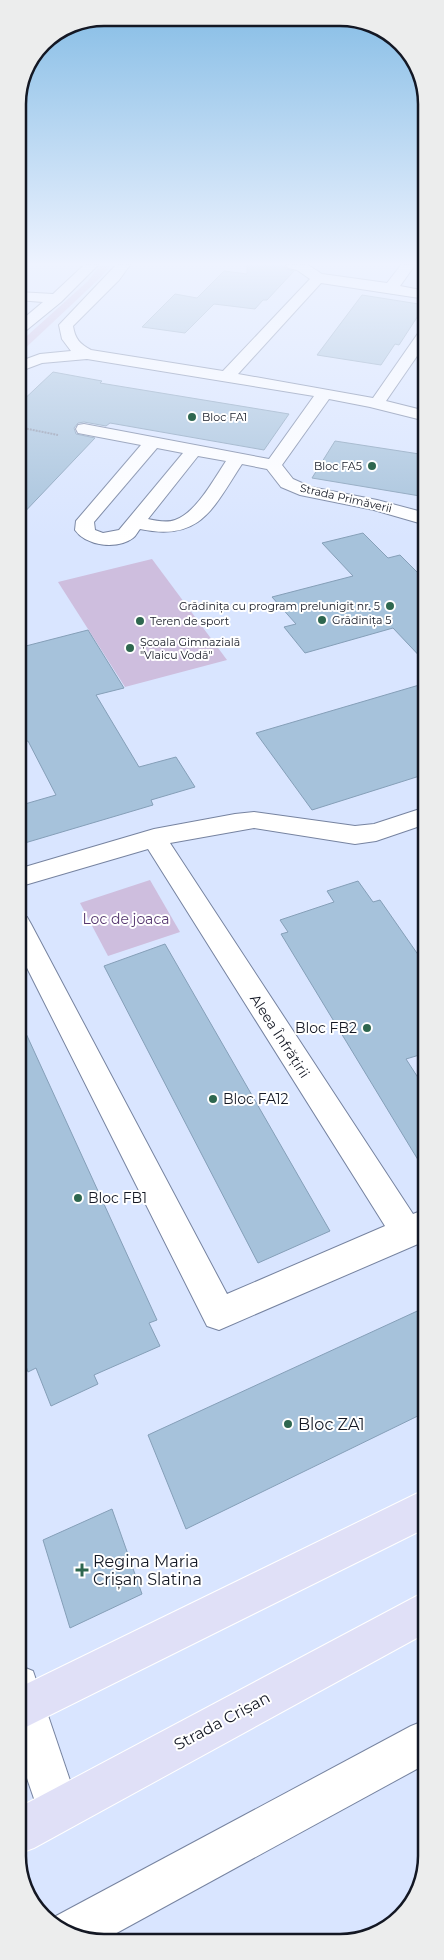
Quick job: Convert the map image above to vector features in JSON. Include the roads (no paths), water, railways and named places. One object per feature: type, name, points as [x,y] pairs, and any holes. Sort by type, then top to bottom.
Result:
[{"type":"main road","points":[[26,1698],[418,1512]]},
{"type":"main road","name":"Strada Crișan","points":[[26,1828],[418,1614]]},
{"type":"street","points":[[26,364],[40,359],[64,356]]},
{"type":"street","points":[[102,356],[325,393],[377,403],[418,414]]},
{"type":"street","points":[[227,377],[246,356]]},
{"type":"street","points":[[377,403],[409,356]]},
{"type":"street","points":[[84,429],[273,465],[325,393]]},
{"type":"street","points":[[153,442],[85,522],[84,530],[89,536],[102,539],[115,538],[126,534],[194,450]]},
{"type":"street","points":[[136,522],[172,526],[180,525],[194,518],[237,458]]},
{"type":"street","name":"Strada Primăverii","points":[[273,465],[287,483],[306,491],[377,505],[418,517]]},
{"type":"street","points":[[26,876],[154,838],[235,822],[254,820],[355,835],[376,832],[418,818]]},
{"type":"street","name":"Aleea Înfrățirii","points":[[154,838],[416,1229]]},
{"type":"street","points":[[26,940],[219,1314],[416,1229]]},
{"type":"street","points":[[26,1718],[58,1810]]},
{"type":"street","points":[[78,1929],[418,1745]]},
{"type":"place","name":"Bloc FA1","points":[[192,417]]},
{"type":"place","name":"Bloc FA5","points":[[372,466]]},
{"type":"place","name":"Grădinița cu program prelunigit nr. 5","points":[[390,606]]},
{"type":"place","name":"Grădinița 5","points":[[322,620]]},
{"type":"place","name":"Teren de sport","points":[[140,621]]},
{"type":"place","name":"Școala Gimnazială \"Vlaicu Vodă\"","points":[[130,648]]},
{"type":"place","name":"Bloc FB2","points":[[367,1028]]},
{"type":"place","name":"Bloc FA12","points":[[213,1099]]},
{"type":"place","name":"Bloc FB1","points":[[78,1198]]},
{"type":"place","name":"Bloc ZA1","points":[[288,1424]]},
{"type":"place","name":"Regina Maria Crișan Slatina","points":[[82,1570]]},
{"type":"park label","name":"Loc de joaca","points":[[126,919]]}]
